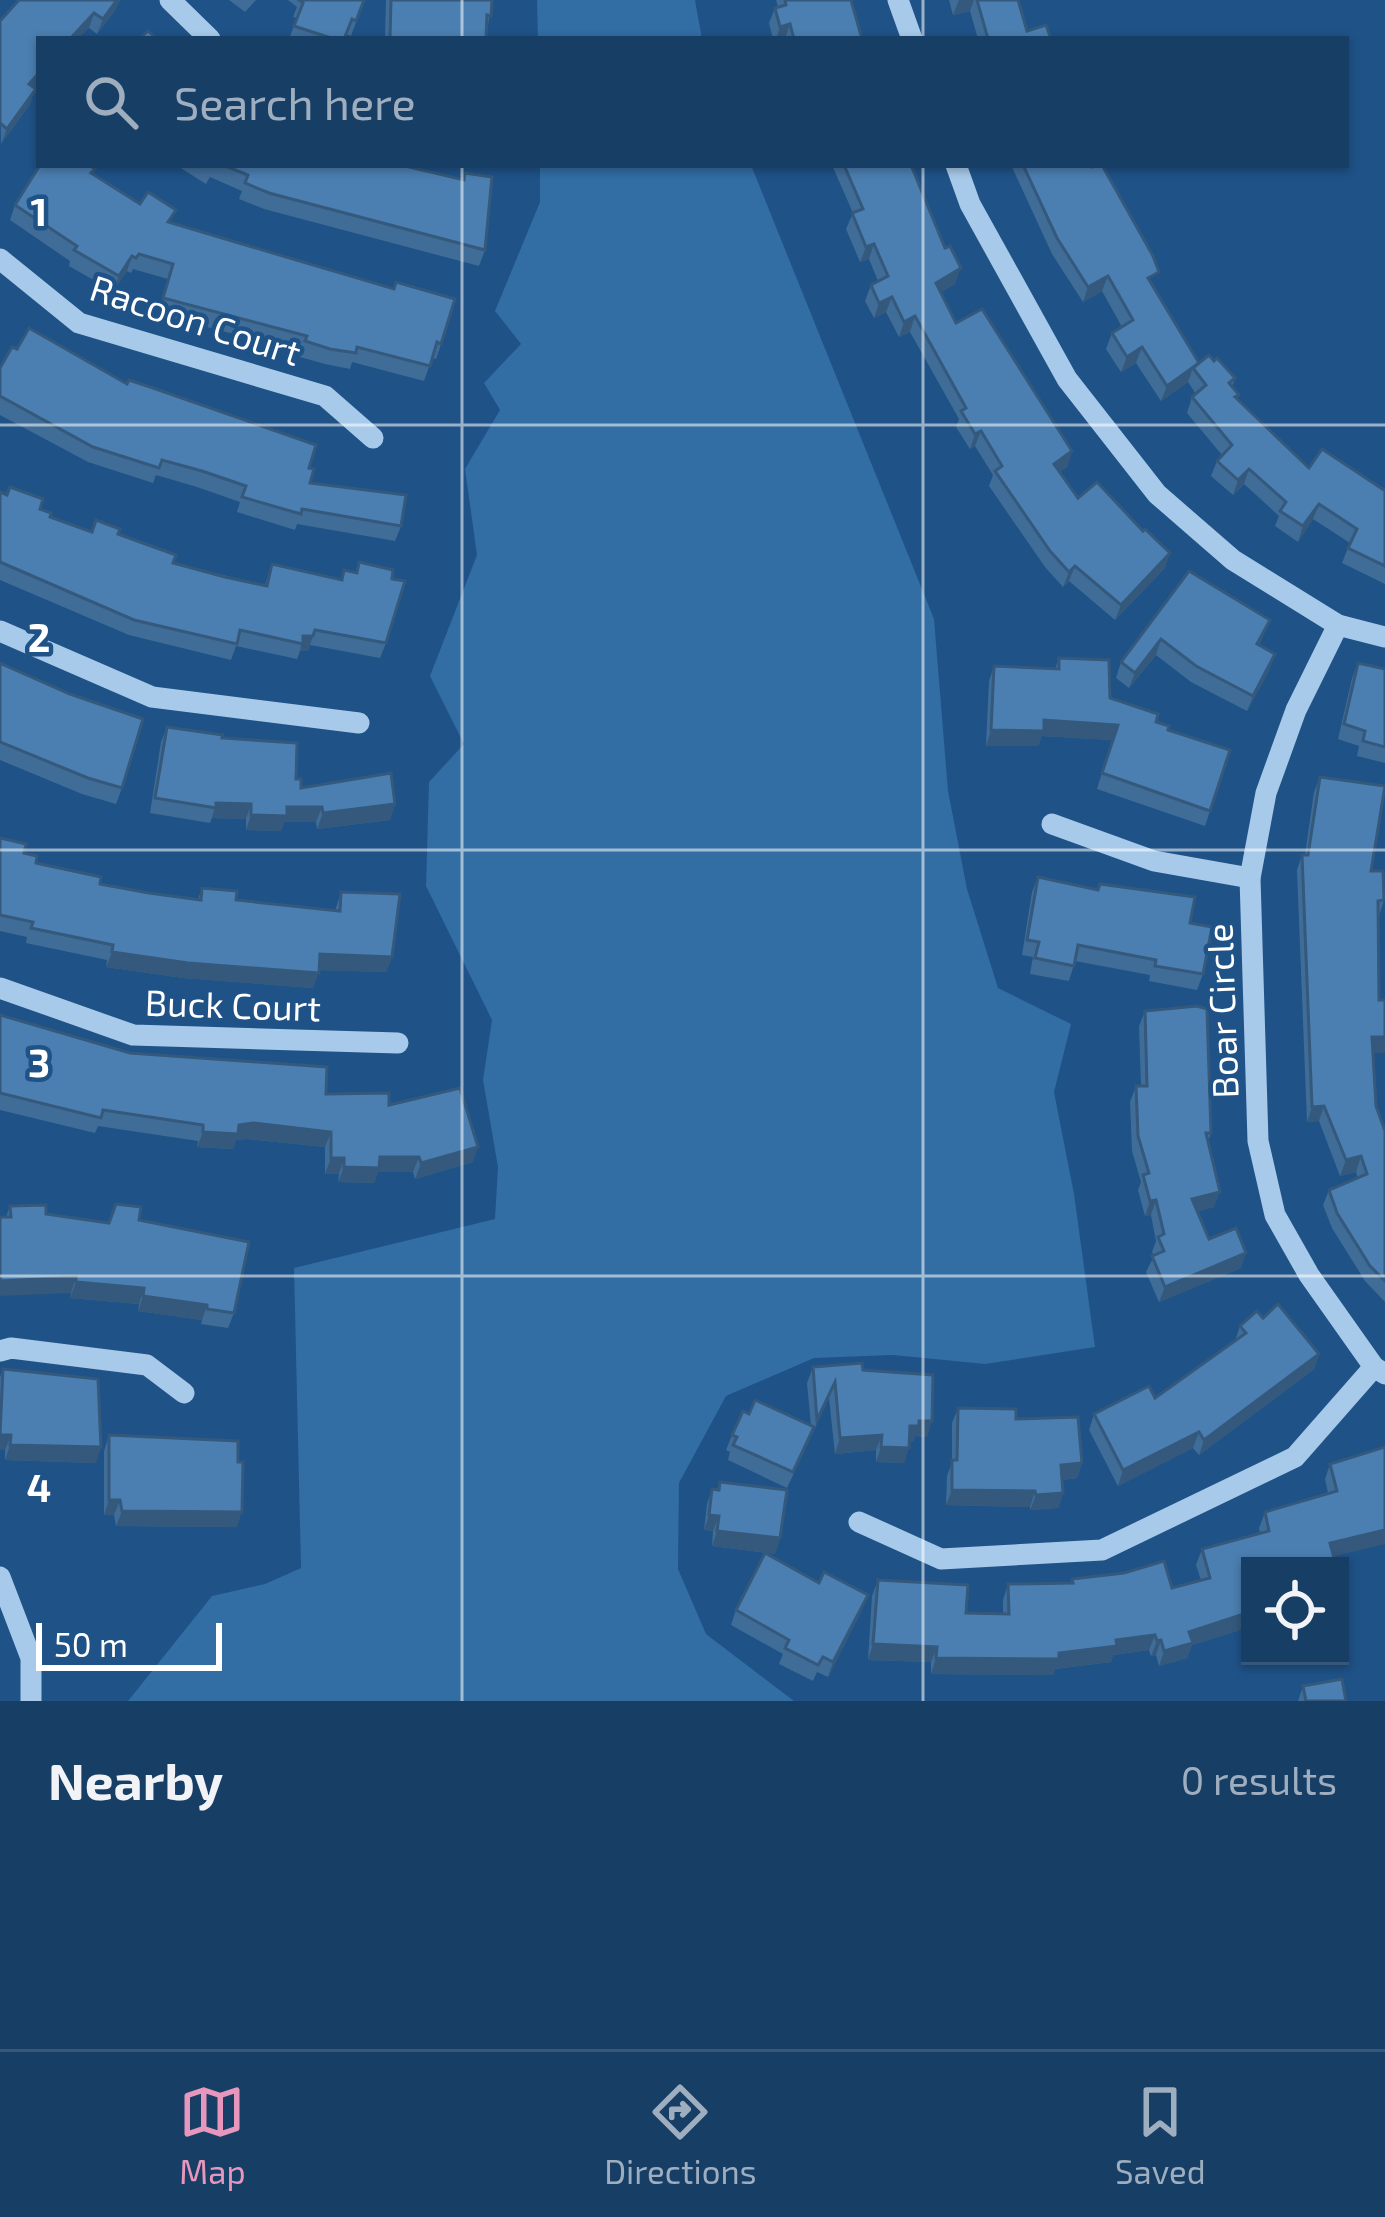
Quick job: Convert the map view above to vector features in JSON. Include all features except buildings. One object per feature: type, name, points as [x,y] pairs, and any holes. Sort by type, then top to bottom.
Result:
[{"type":"street","points":[[170,0],[207,36]]},
{"type":"street","points":[[898,0],[911,36]]},
{"type":"street","points":[[957,168],[970,203],[1066,379],[1157,494],[1233,560],[1338,625],[1385,637]]},
{"type":"street","name":"Racoon Court","points":[[0,259],[79,322],[325,396],[373,438]]},
{"type":"street","name":"Boar Circle","points":[[1338,625],[1296,710],[1266,793],[1250,878],[1258,1142],[1275,1215],[1310,1275],[1380,1371]]},
{"type":"street","points":[[0,632],[152,697],[359,722]]},
{"type":"street","points":[[1052,824],[1154,861],[1250,878]]},
{"type":"street","name":"Buck Court","points":[[0,988],[133,1035],[398,1043]]},
{"type":"street","points":[[0,1351],[11,1348],[147,1365],[184,1393]]},
{"type":"street","points":[[860,1522],[941,1559],[1102,1550],[1295,1457],[1380,1371]]},
{"type":"street","points":[[0,1576],[31,1658],[31,1701]]},
{"type":"shaded area","points":[[537,0],[695,0],[701,36],[538,36]]},
{"type":"shaded area","points":[[540,168],[752,168],[934,619],[948,791],[967,889],[998,988],[1071,1024],[1054,1092],[1095,1347],[985,1364],[893,1355],[814,1358],[726,1396],[679,1483],[678,1569],[706,1634],[794,1701],[128,1701],[212,1596],[265,1584],[301,1568],[294,1268],[495,1219],[498,1167],[483,1080],[492,1020],[426,886],[429,782],[464,744],[430,676],[477,555],[465,469],[500,410],[484,383],[521,344],[495,311],[540,202]]}]
